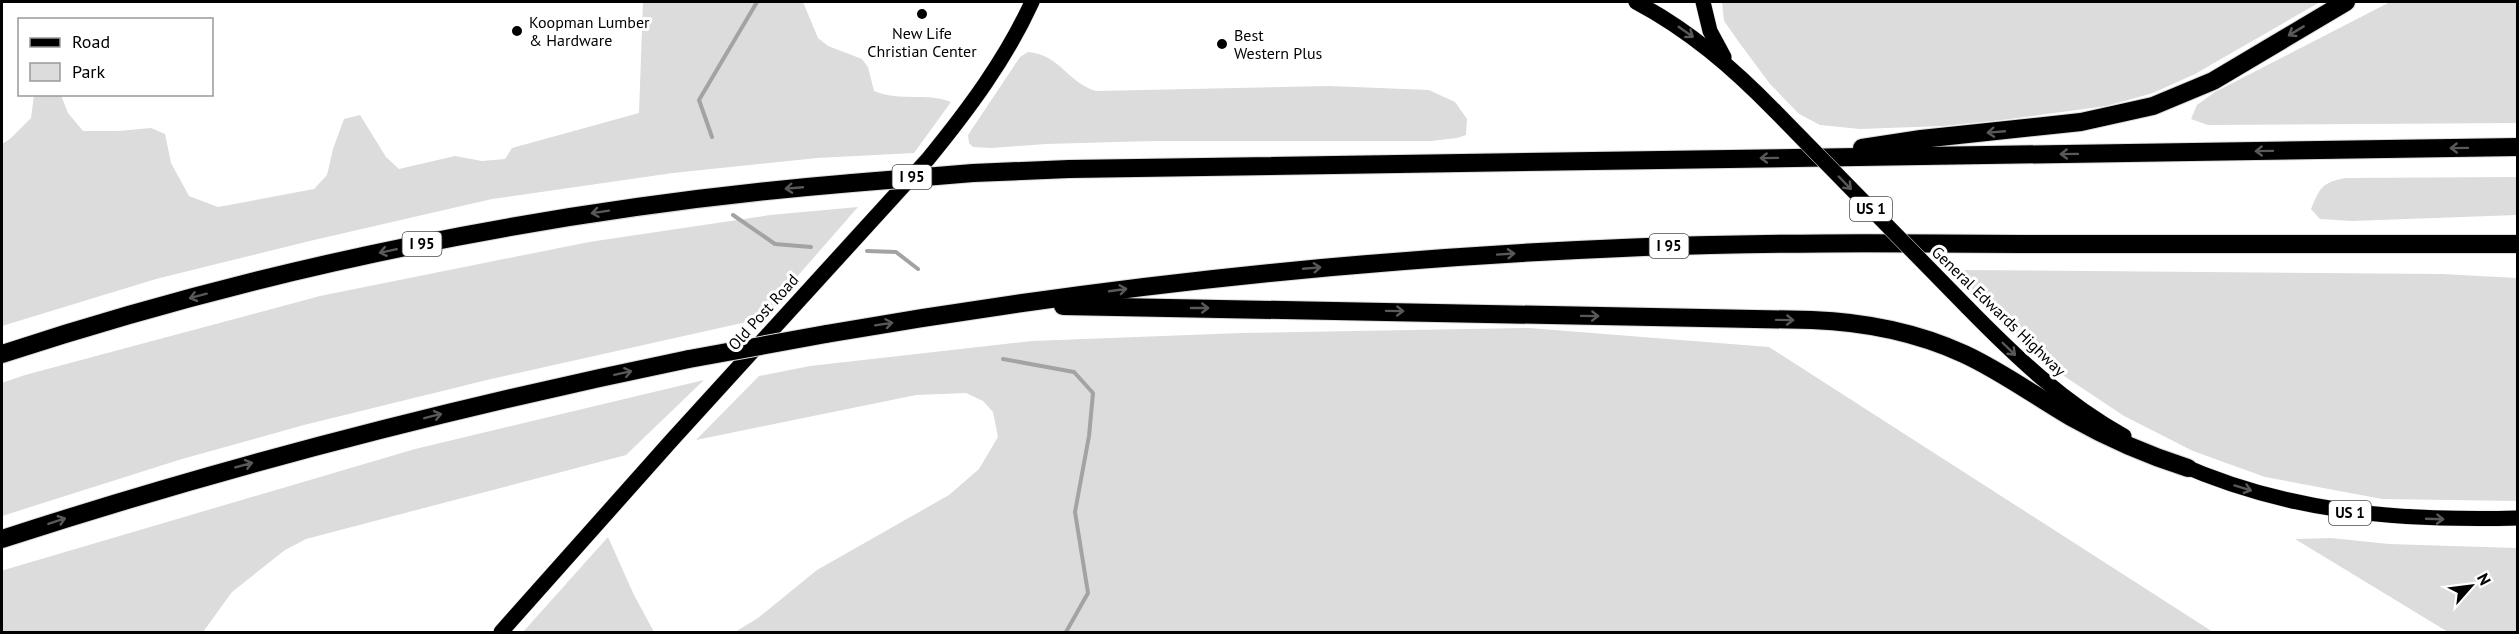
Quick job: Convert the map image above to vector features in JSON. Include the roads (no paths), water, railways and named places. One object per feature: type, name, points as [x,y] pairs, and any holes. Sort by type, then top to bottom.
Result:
[{"type":"highway","points":[[1797,158],[1921,139],[2063,125],[2133,112],[2203,86],[2346,2]]},
{"type":"highway","name":"I 95","points":[[2,354],[121,317],[225,289],[435,241],[657,204],[852,183],[973,173],[1069,169],[2517,147]]},
{"type":"highway","name":"I 95","points":[[2,539],[216,473],[495,401],[689,359],[826,334],[1016,304],[1197,280],[1463,256],[1624,248],[1839,243],[2517,244]]},
{"type":"highway","points":[[1016,304],[1120,308],[1229,308],[1789,320],[1867,325],[1920,338],[1962,353],[2105,435],[2188,468]]},
{"type":"main road","name":"Old Post Road","points":[[501,633],[671,441],[928,159],[966,112],[990,77],[1032,2]]},
{"type":"main road","name":"General Edwards Highway","points":[[1636,2],[1683,30],[1733,69],[2019,359],[2072,402],[2120,434],[2188,468],[2259,493],[2334,510],[2411,518],[2517,518]]},
{"type":"main road","points":[[1703,2],[1710,31],[1717,47],[1733,69]]},
{"type":"waterway","points":[[712,137],[699,100],[757,2]]},
{"type":"waterway","points":[[733,215],[775,244],[811,247]]},
{"type":"waterway","points":[[867,251],[896,252],[918,269]]},
{"type":"waterway","points":[[1003,359],[1074,372],[1093,393],[1089,436],[1075,512],[1088,593],[1066,632]]},
{"type":"place","name":"New Life Christian Center","points":[[922,14]]},
{"type":"place","name":"Koopman Lumber & Hardware","points":[[517,31]]},
{"type":"place","name":"Best Western Plus","points":[[1222,44]]}]
